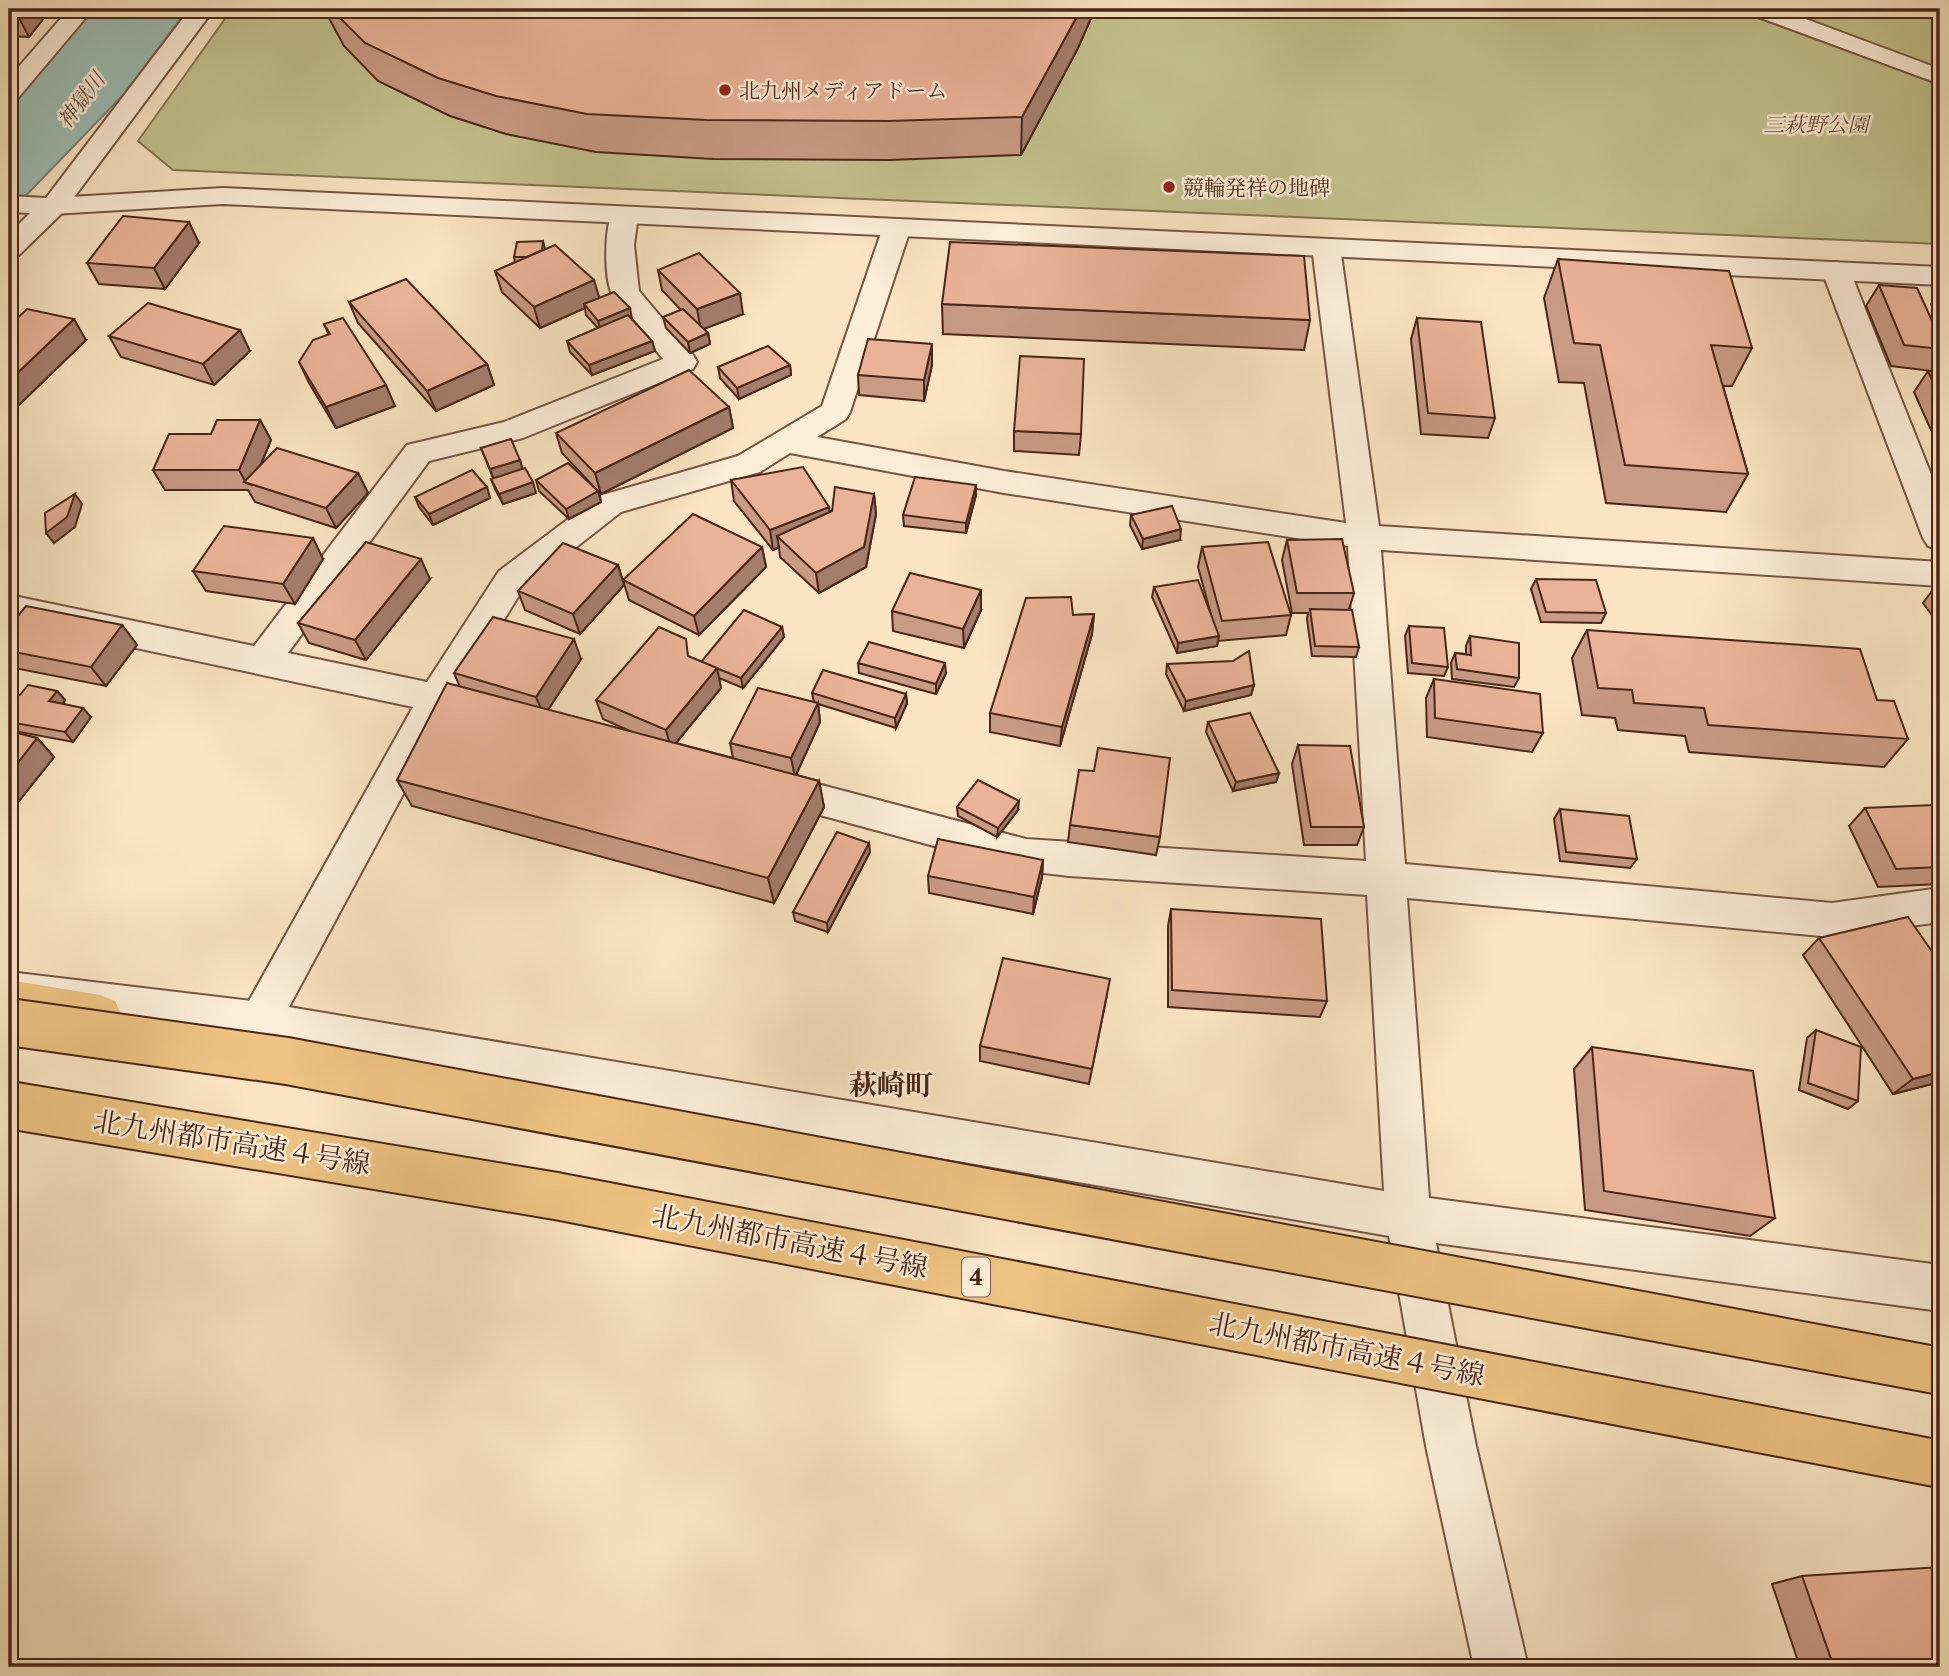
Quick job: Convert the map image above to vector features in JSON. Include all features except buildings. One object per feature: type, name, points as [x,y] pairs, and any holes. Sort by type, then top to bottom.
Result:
[{"type":"highway","points":[[9,998],[89,1011],[287,1061]]},
{"type":"highway","points":[[9,1022],[287,1061],[1940,1371]]},
{"type":"highway","name":"北九州都市高速４号線","points":[[9,1105],[556,1196],[1940,1464]]},
{"type":"street","points":[[9,93],[81,9]]},
{"type":"street","points":[[9,249],[53,206],[202,9]]},
{"type":"street","points":[[1758,9],[1940,77]]},
{"type":"street","points":[[9,52],[44,55]]},
{"type":"street","points":[[9,204],[53,206],[223,196],[1940,276]]},
{"type":"street","points":[[263,661],[418,453],[512,431],[682,362],[625,292],[620,245],[624,215]]},
{"type":"street","points":[[260,1021],[437,697],[511,580],[610,504],[749,464],[835,412],[897,227]]},
{"type":"street","points":[[1326,247],[1364,537],[1384,879],[1408,1217],[1451,1446],[1501,1667]]},
{"type":"street","points":[[1836,271],[1940,538]]},
{"type":"street","points":[[785,442],[1004,482],[1364,537],[1940,574]]},
{"type":"street","points":[[13,614],[263,661],[437,697],[491,711]]},
{"type":"street","points":[[745,779],[1026,855],[1384,879],[1832,920],[1940,905]]},
{"type":"street","points":[[9,990],[260,1021],[1408,1217],[1940,1288]]},
{"type":"green space","name":"三萩野公園","points":[[232,9],[1940,9],[1940,244],[173,170],[138,141]]},
{"type":"water","name":"神獄川","points":[[91,9],[188,9],[124,94],[9,213],[9,105]]},
{"type":"place","name":"北九州メディアドーム","points":[[725,90]]},
{"type":"place","name":"競輪発祥の地碑","points":[[1169,187]]},
{"type":"district","name":"萩崎町","points":[[891,1085]]}]
